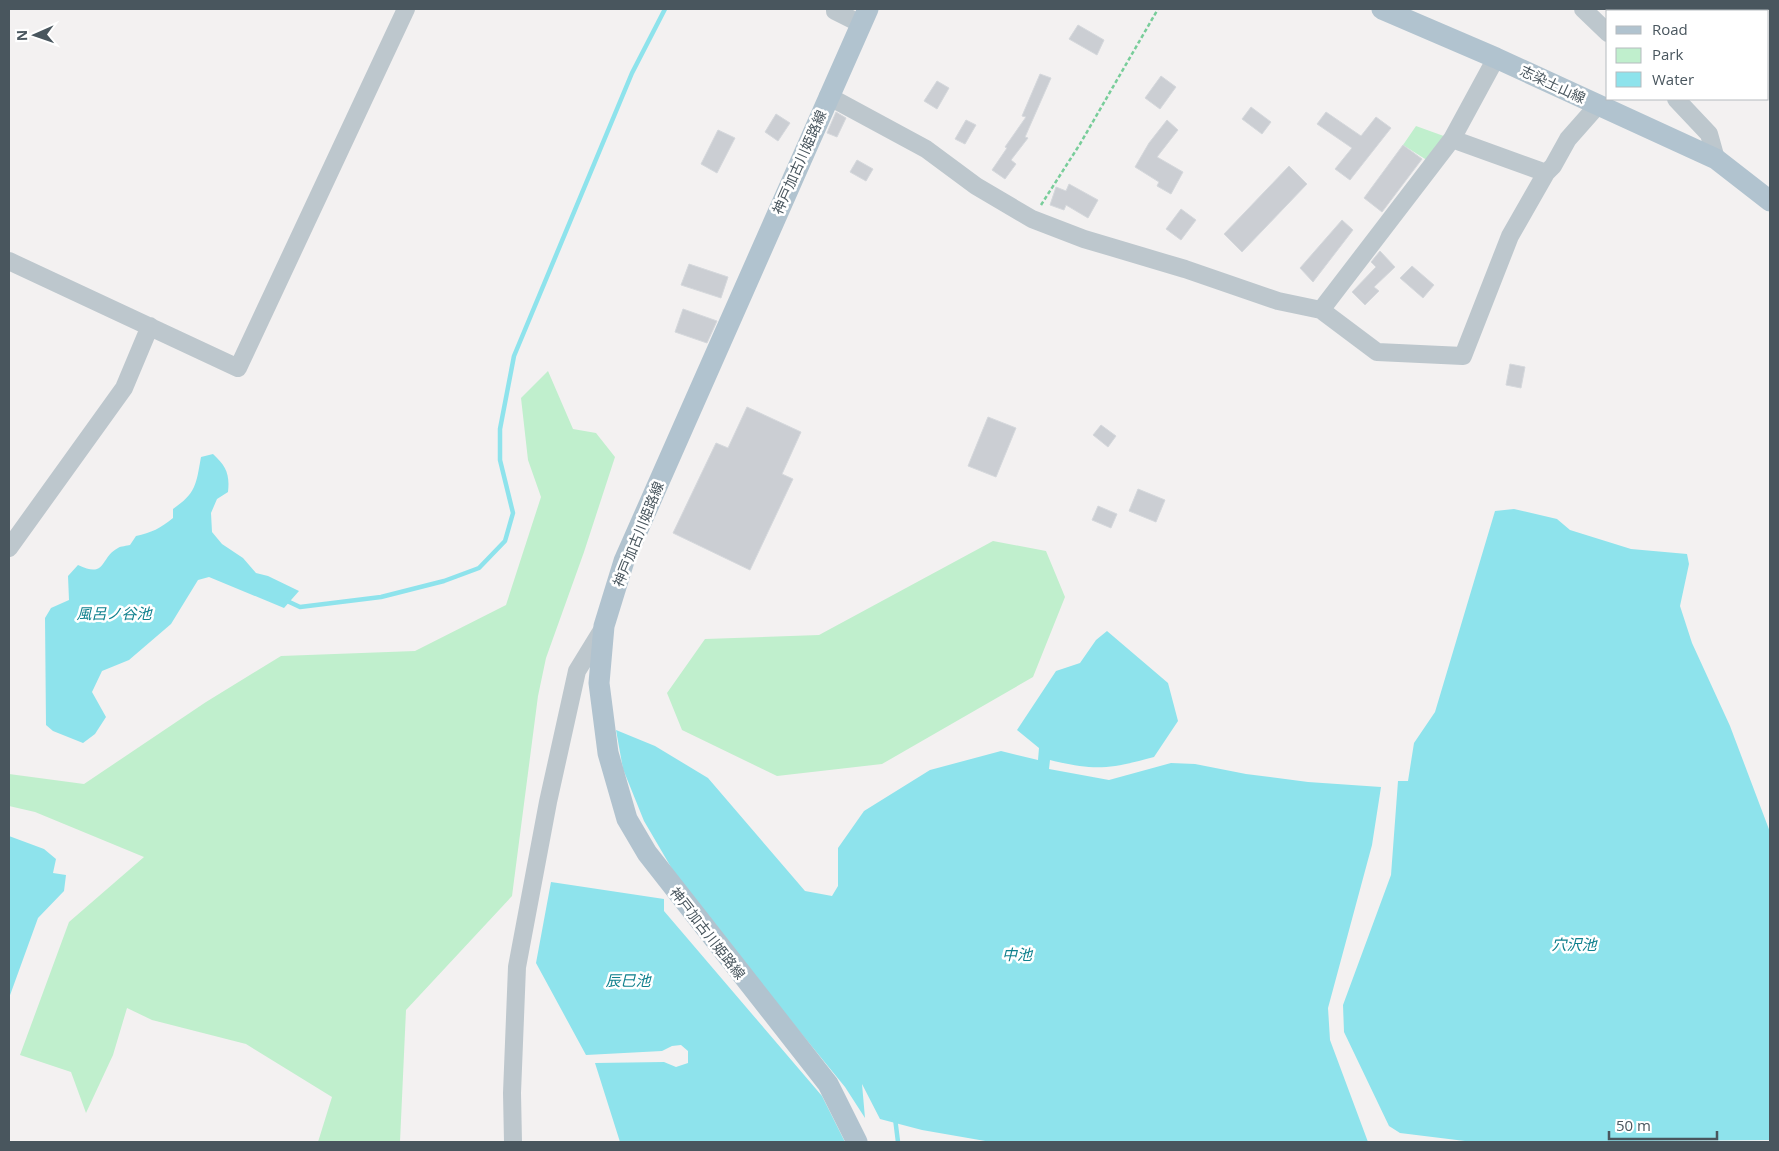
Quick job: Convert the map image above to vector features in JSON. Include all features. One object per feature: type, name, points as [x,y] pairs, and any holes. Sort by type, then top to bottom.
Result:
[{"type":"main road","name":"志染土山線","points":[[1382,9],[1496,58],[1716,159],[1770,201]]},
{"type":"main road","name":"神戸加古川姫路線","points":[[857,1142],[828,1084],[647,853],[627,818],[608,754],[600,692],[604,626],[624,561],[864,16]]},
{"type":"street","points":[[9,261],[238,368],[406,9]]},
{"type":"street","points":[[835,9],[834,12],[864,16]]},
{"type":"street","points":[[1582,9],[1606,31]]},
{"type":"street","points":[[1321,310],[1452,140],[1496,58]]},
{"type":"street","points":[[828,96],[926,149],[976,186],[1032,219],[1084,239],[1185,269],[1278,301],[1321,310],[1377,352],[1463,356],[1510,236],[1568,139],[1598,105]]},
{"type":"street","points":[[1677,100],[1709,134],[1716,159]]},
{"type":"street","points":[[1452,140],[1546,173]]},
{"type":"street","points":[[9,548],[124,388],[150,326]]},
{"type":"street","points":[[513,1142],[512,1093],[517,967],[548,802],[577,671],[604,626]]},
{"type":"path","points":[[1032,219],[1080,144],[1158,9]]},
{"type":"green space","points":[[1416,126],[1452,139],[1433,164],[1403,145]]},
{"type":"green space","points":[[548,371],[573,429],[596,433],[615,457],[584,552],[546,658],[538,696],[512,896],[406,1010],[400,1142],[318,1142],[332,1097],[246,1044],[152,1020],[127,1008],[113,1055],[86,1113],[71,1072],[20,1055],[69,922],[144,857],[35,812],[9,806],[9,774],[84,784],[206,702],[281,656],[415,651],[506,605],[541,497],[528,460],[521,398]]},
{"type":"green space","points":[[993,541],[1046,551],[1065,597],[1033,677],[882,764],[777,776],[682,730],[667,693],[705,639],[819,635]]},
{"type":"water","name":"風呂ノ谷池","points":[[213,454],[221,462],[228,475],[228,492],[217,499],[211,513],[212,532],[222,544],[243,558],[256,573],[268,576],[299,591],[284,608],[209,577],[198,580],[171,624],[129,660],[102,671],[92,692],[106,717],[95,734],[83,743],[53,731],[46,725],[45,618],[51,608],[69,600],[68,576],[78,565],[94,570],[99,568],[112,552],[118,548],[130,545],[136,536],[156,530],[173,518],[173,509],[191,493],[194,487],[201,457]]},
{"type":"water","name":"穴沢池","points":[[1514,509],[1557,519],[1570,530],[1631,549],[1687,554],[1689,564],[1680,606],[1692,643],[1730,726],[1770,832],[1770,1140],[1473,1142],[1400,1133],[1389,1126],[1344,1032],[1343,1005],[1391,875],[1398,781],[1408,781],[1414,743],[1435,712],[1495,511]]},
{"type":"water","name":"中池","points":[[1107,631],[1168,683],[1178,721],[1154,757],[1126,764],[1102,767],[1079,766],[1050,760],[1049,769],[1109,780],[1171,763],[1195,764],[1246,774],[1308,782],[1381,787],[1372,845],[1328,1008],[1330,1040],[1368,1142],[991,1142],[922,1130],[880,1119],[862,1084],[865,1118],[845,1087],[685,891],[644,821],[623,769],[616,730],[655,746],[708,778],[805,891],[832,896],[838,886],[838,848],[864,811],[930,770],[1001,751],[1038,760],[1039,748],[1017,730],[1056,671],[1080,663],[1096,640]]},
{"type":"water","points":[[9,836],[44,849],[56,859],[53,873],[66,875],[64,891],[38,918],[9,998]]},
{"type":"water","name":"辰巳池","points":[[551,882],[664,899],[664,911],[822,1096],[845,1142],[620,1142],[595,1063],[664,1062],[676,1067],[688,1063],[688,1051],[681,1045],[672,1046],[662,1051],[586,1055],[536,963]]},
{"type":"building","points":[[1078,25],[1104,40],[1097,55],[1069,39]]},
{"type":"building","points":[[1040,74],[1051,78],[1025,137],[1028,138],[1011,160],[1016,164],[1005,179],[992,170],[1026,117],[1022,116]]},
{"type":"building","points":[[1161,76],[1176,87],[1160,109],[1145,98]]},
{"type":"building","points":[[937,81],[949,88],[937,109],[924,101]]},
{"type":"building","points":[[1251,107],[1271,122],[1262,134],[1242,119]]},
{"type":"building","points":[[836,112],[846,118],[837,137],[827,133]]},
{"type":"building","points":[[1326,112],[1361,136],[1376,117],[1391,128],[1350,180],[1335,169],[1352,148],[1317,124]]},
{"type":"building","points":[[776,114],[790,123],[778,141],[765,132]]},
{"type":"building","points":[[966,120],[976,125],[965,144],[955,139]]},
{"type":"building","points":[[1167,120],[1178,130],[1157,157],[1183,172],[1171,194],[1157,186],[1159,182],[1135,167],[1149,143]]},
{"type":"building","points":[[718,130],[735,138],[717,173],[701,164]]},
{"type":"building","points":[[1403,145],[1422,159],[1382,212],[1364,198]]},
{"type":"building","points":[[857,160],[873,169],[866,181],[850,172]]},
{"type":"building","points":[[1289,166],[1307,184],[1242,252],[1224,234]]},
{"type":"building","points":[[1069,184],[1098,200],[1088,218],[1066,205],[1064,210],[1050,205],[1056,187],[1066,191]]},
{"type":"building","points":[[1181,209],[1196,220],[1181,240],[1166,229]]},
{"type":"building","points":[[1342,220],[1353,230],[1313,282],[1300,268]]},
{"type":"building","points":[[1380,251],[1395,267],[1374,287],[1379,291],[1365,305],[1352,292],[1376,267],[1371,262]]},
{"type":"building","points":[[689,264],[728,277],[721,298],[681,285]]},
{"type":"building","points":[[1412,266],[1434,285],[1423,298],[1400,278]]},
{"type":"building","points":[[683,309],[717,321],[707,343],[675,332]]},
{"type":"building","points":[[1510,364],[1525,367],[1521,388],[1506,385]]},
{"type":"building","points":[[747,407],[801,432],[782,474],[793,479],[750,570],[673,533],[716,443],[728,448]]},
{"type":"building","points":[[988,417],[1016,428],[996,477],[968,466]]},
{"type":"building","points":[[1101,425],[1116,436],[1108,447],[1093,435]]},
{"type":"building","points":[[1138,489],[1165,500],[1156,522],[1129,511]]},
{"type":"building","points":[[1098,506],[1117,514],[1111,528],[1092,520]]},
{"type":"waterway","points":[[285,600],[300,607],[381,597],[444,581],[479,568],[505,541],[513,513],[500,460],[500,429],[514,356],[632,73],[665,9]]},
{"type":"waterway","points":[[895,1118],[898,1142]]}]
